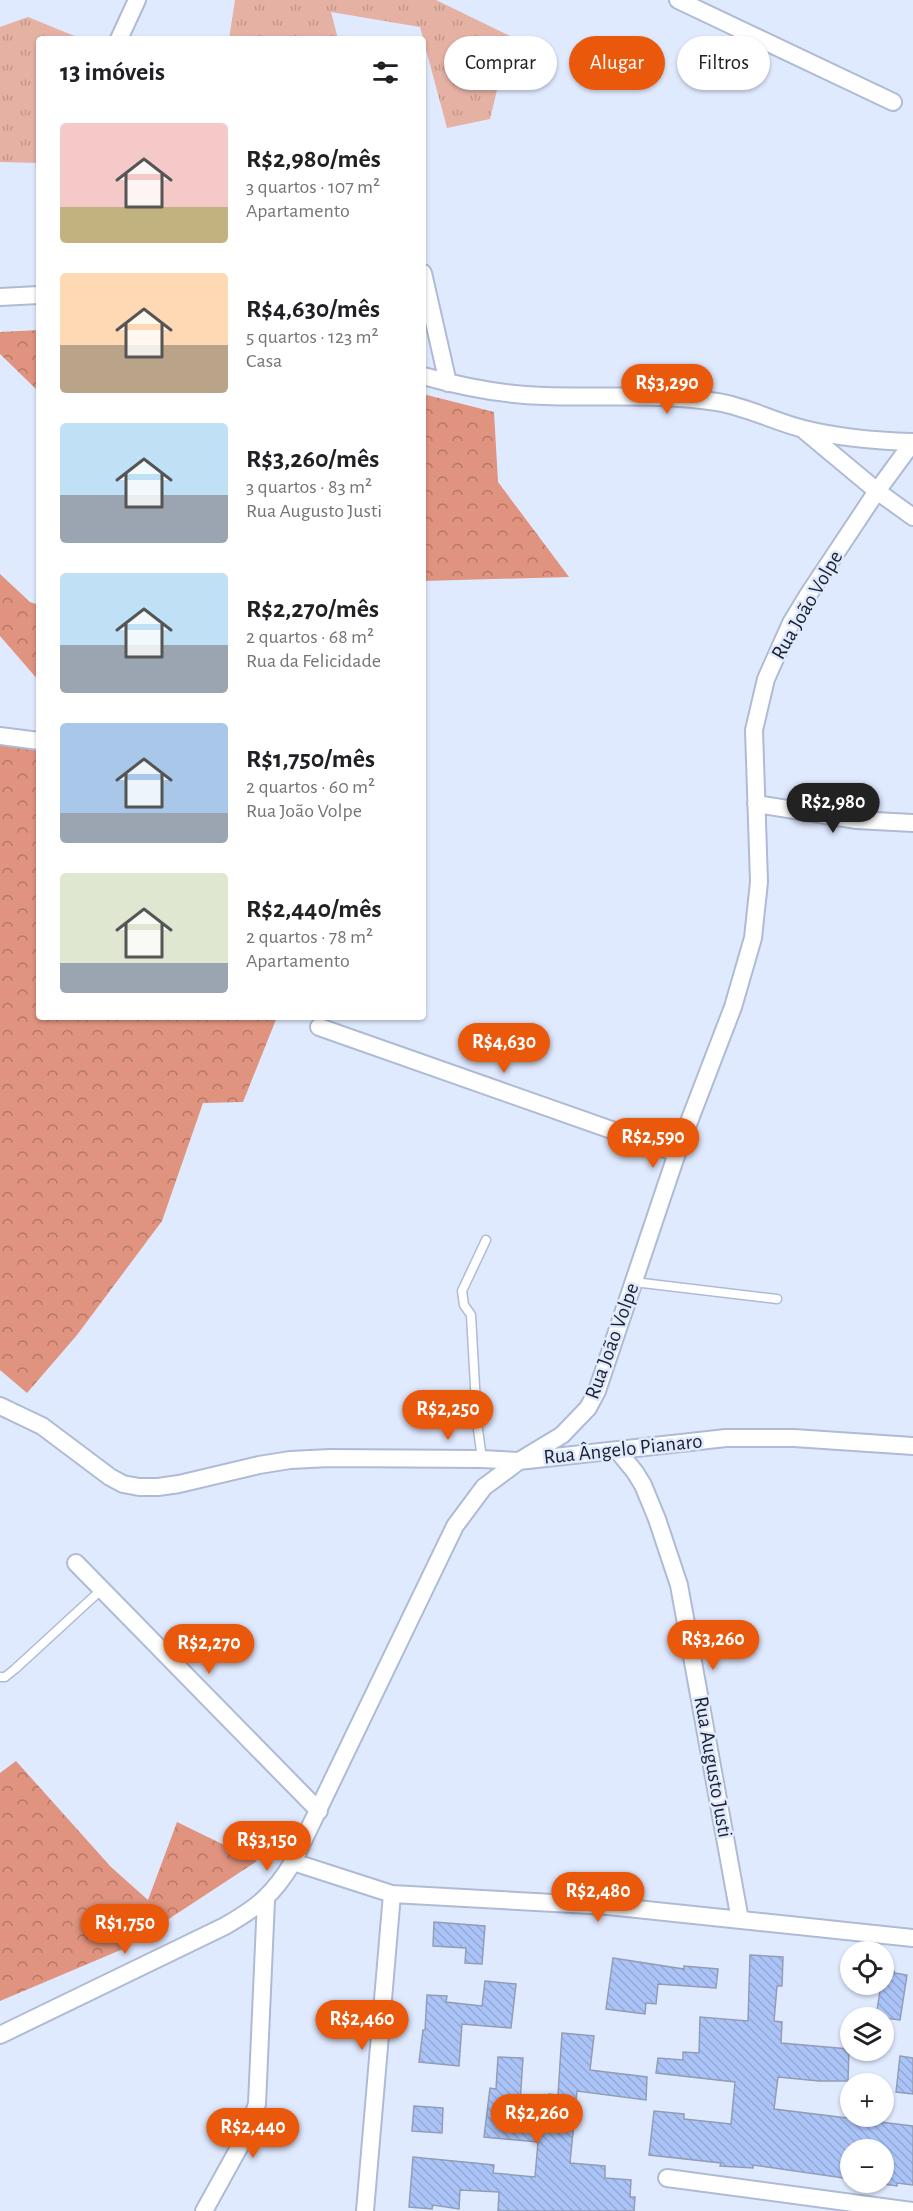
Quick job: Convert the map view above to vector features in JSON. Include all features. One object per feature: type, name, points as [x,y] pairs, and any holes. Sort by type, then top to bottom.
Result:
[{"type":"street","points":[[120,36],[137,0]]},
{"type":"street","points":[[678,0],[892,102]]},
{"type":"street","points":[[426,286],[448,383]]},
{"type":"street","points":[[0,297],[36,295]]},
{"type":"street","points":[[426,377],[516,395],[657,397],[717,402],[765,414],[802,429],[860,439],[913,442]]},
{"type":"street","points":[[802,429],[877,491],[913,517]]},
{"type":"street","name":"Rua João Volpe","points":[[0,2035],[225,1926],[266,1899],[293,1862],[319,1811],[455,1526],[484,1487],[519,1461],[562,1435],[588,1408],[606,1370],[677,1153],[734,1006],[753,938],[759,882],[754,730],[766,679],[782,642],[808,595],[877,491],[913,442]]},
{"type":"street","points":[[0,736],[36,741]]},
{"type":"street","points":[[756,804],[856,820],[913,824]]},
{"type":"street","points":[[319,1027],[677,1153]]},
{"type":"street","name":"Rua Ângelo Pianaro","points":[[0,1406],[42,1426],[110,1477],[123,1484],[139,1487],[179,1484],[258,1465],[290,1460],[330,1458],[519,1461],[758,1437],[913,1446]]},
{"type":"street","name":"Rua Augusto Justi","points":[[617,1450],[643,1485],[679,1585],[740,1920]]},
{"type":"street","points":[[76,1563],[319,1811]]},
{"type":"street","points":[[293,1862],[392,1894],[554,1902],[913,1938]]},
{"type":"street","points":[[365,2211],[392,1894]]},
{"type":"street","points":[[204,2211],[246,2135],[257,2104],[266,1899]]},
{"type":"street","points":[[668,2178],[790,2203],[913,2211]]},
{"type":"lane","points":[[482,1459],[477,1422],[471,1315],[464,1305],[462,1291],[486,1240]]},
{"type":"lane","points":[[634,1282],[777,1299]]},
{"type":"lane","points":[[0,1677],[5,1677],[15,1669],[101,1590]]},
{"type":"green space","points":[[235,0],[436,0],[510,36],[444,36],[444,90],[497,90],[490,119],[447,128],[426,49],[426,36],[422,36],[420,27],[331,12],[337,36],[229,36]]},
{"type":"green space","points":[[28,17],[75,36],[36,36],[36,163],[0,162],[0,27]]},
{"type":"green space","points":[[36,330],[36,389],[0,354],[0,332]]},
{"type":"green space","points":[[426,395],[494,412],[498,482],[569,577],[426,581]]},
{"type":"green space","points":[[0,574],[30,602],[36,604],[36,678],[0,636]]},
{"type":"green space","points":[[0,743],[36,748],[36,1020],[276,1020],[243,1102],[203,1103],[162,1221],[77,1335],[27,1393],[0,1370]]},
{"type":"green space","points":[[16,1761],[111,1867],[148,1900],[177,1822],[257,1861],[123,1949],[0,2001],[0,1773]]},
{"type":"building","points":[[434,1922],[485,1926],[482,1964],[465,1963],[466,1948],[433,1946]]},
{"type":"building","points":[[750,1955],[783,1957],[782,1986],[777,1986],[774,2021],[782,2022],[781,2043],[840,2048],[840,2061],[849,2061],[848,2073],[840,2073],[840,2081],[778,2077],[774,2109],[840,2117],[840,2127],[894,2127],[894,2124],[913,2126],[913,2185],[897,2183],[897,2186],[894,2186],[894,2139],[840,2139],[840,2178],[753,2165],[753,2168],[720,2166],[721,2163],[649,2155],[654,2111],[684,2114],[684,2119],[731,2124],[735,2082],[656,2073],[658,2058],[683,2060],[683,2052],[699,2053],[700,2017],[748,2021]]},
{"type":"building","points":[[613,1958],[684,1969],[684,1966],[718,1969],[716,1988],[658,1984],[656,2004],[646,2003],[645,2014],[606,2009]]},
{"type":"building","points":[[894,1971],[907,1975],[900,2020],[894,2019],[894,2007],[878,2007],[879,1995],[894,1995]]},
{"type":"building","points":[[485,1981],[516,1984],[511,2028],[462,2024],[459,2066],[419,2062],[423,2030],[425,2030],[427,1995],[447,1996],[446,2002],[482,2006]]},
{"type":"building","points":[[562,2033],[594,2036],[590,2070],[647,2077],[646,2100],[577,2091],[570,2163],[605,2166],[605,2178],[631,2180],[630,2197],[635,2197],[634,2211],[498,2211],[499,2192],[460,2190],[459,2209],[433,2205],[432,2209],[409,2207],[413,2157],[494,2165],[493,2173],[535,2177],[538,2142],[484,2137],[490,2088],[496,2089],[498,2057],[523,2058],[519,2119],[546,2121],[549,2094],[558,2095]]},
{"type":"building","points":[[900,2056],[913,2058],[913,2094],[896,2092]]},
{"type":"building","points":[[414,2106],[443,2108],[442,2133],[412,2131]]}]
